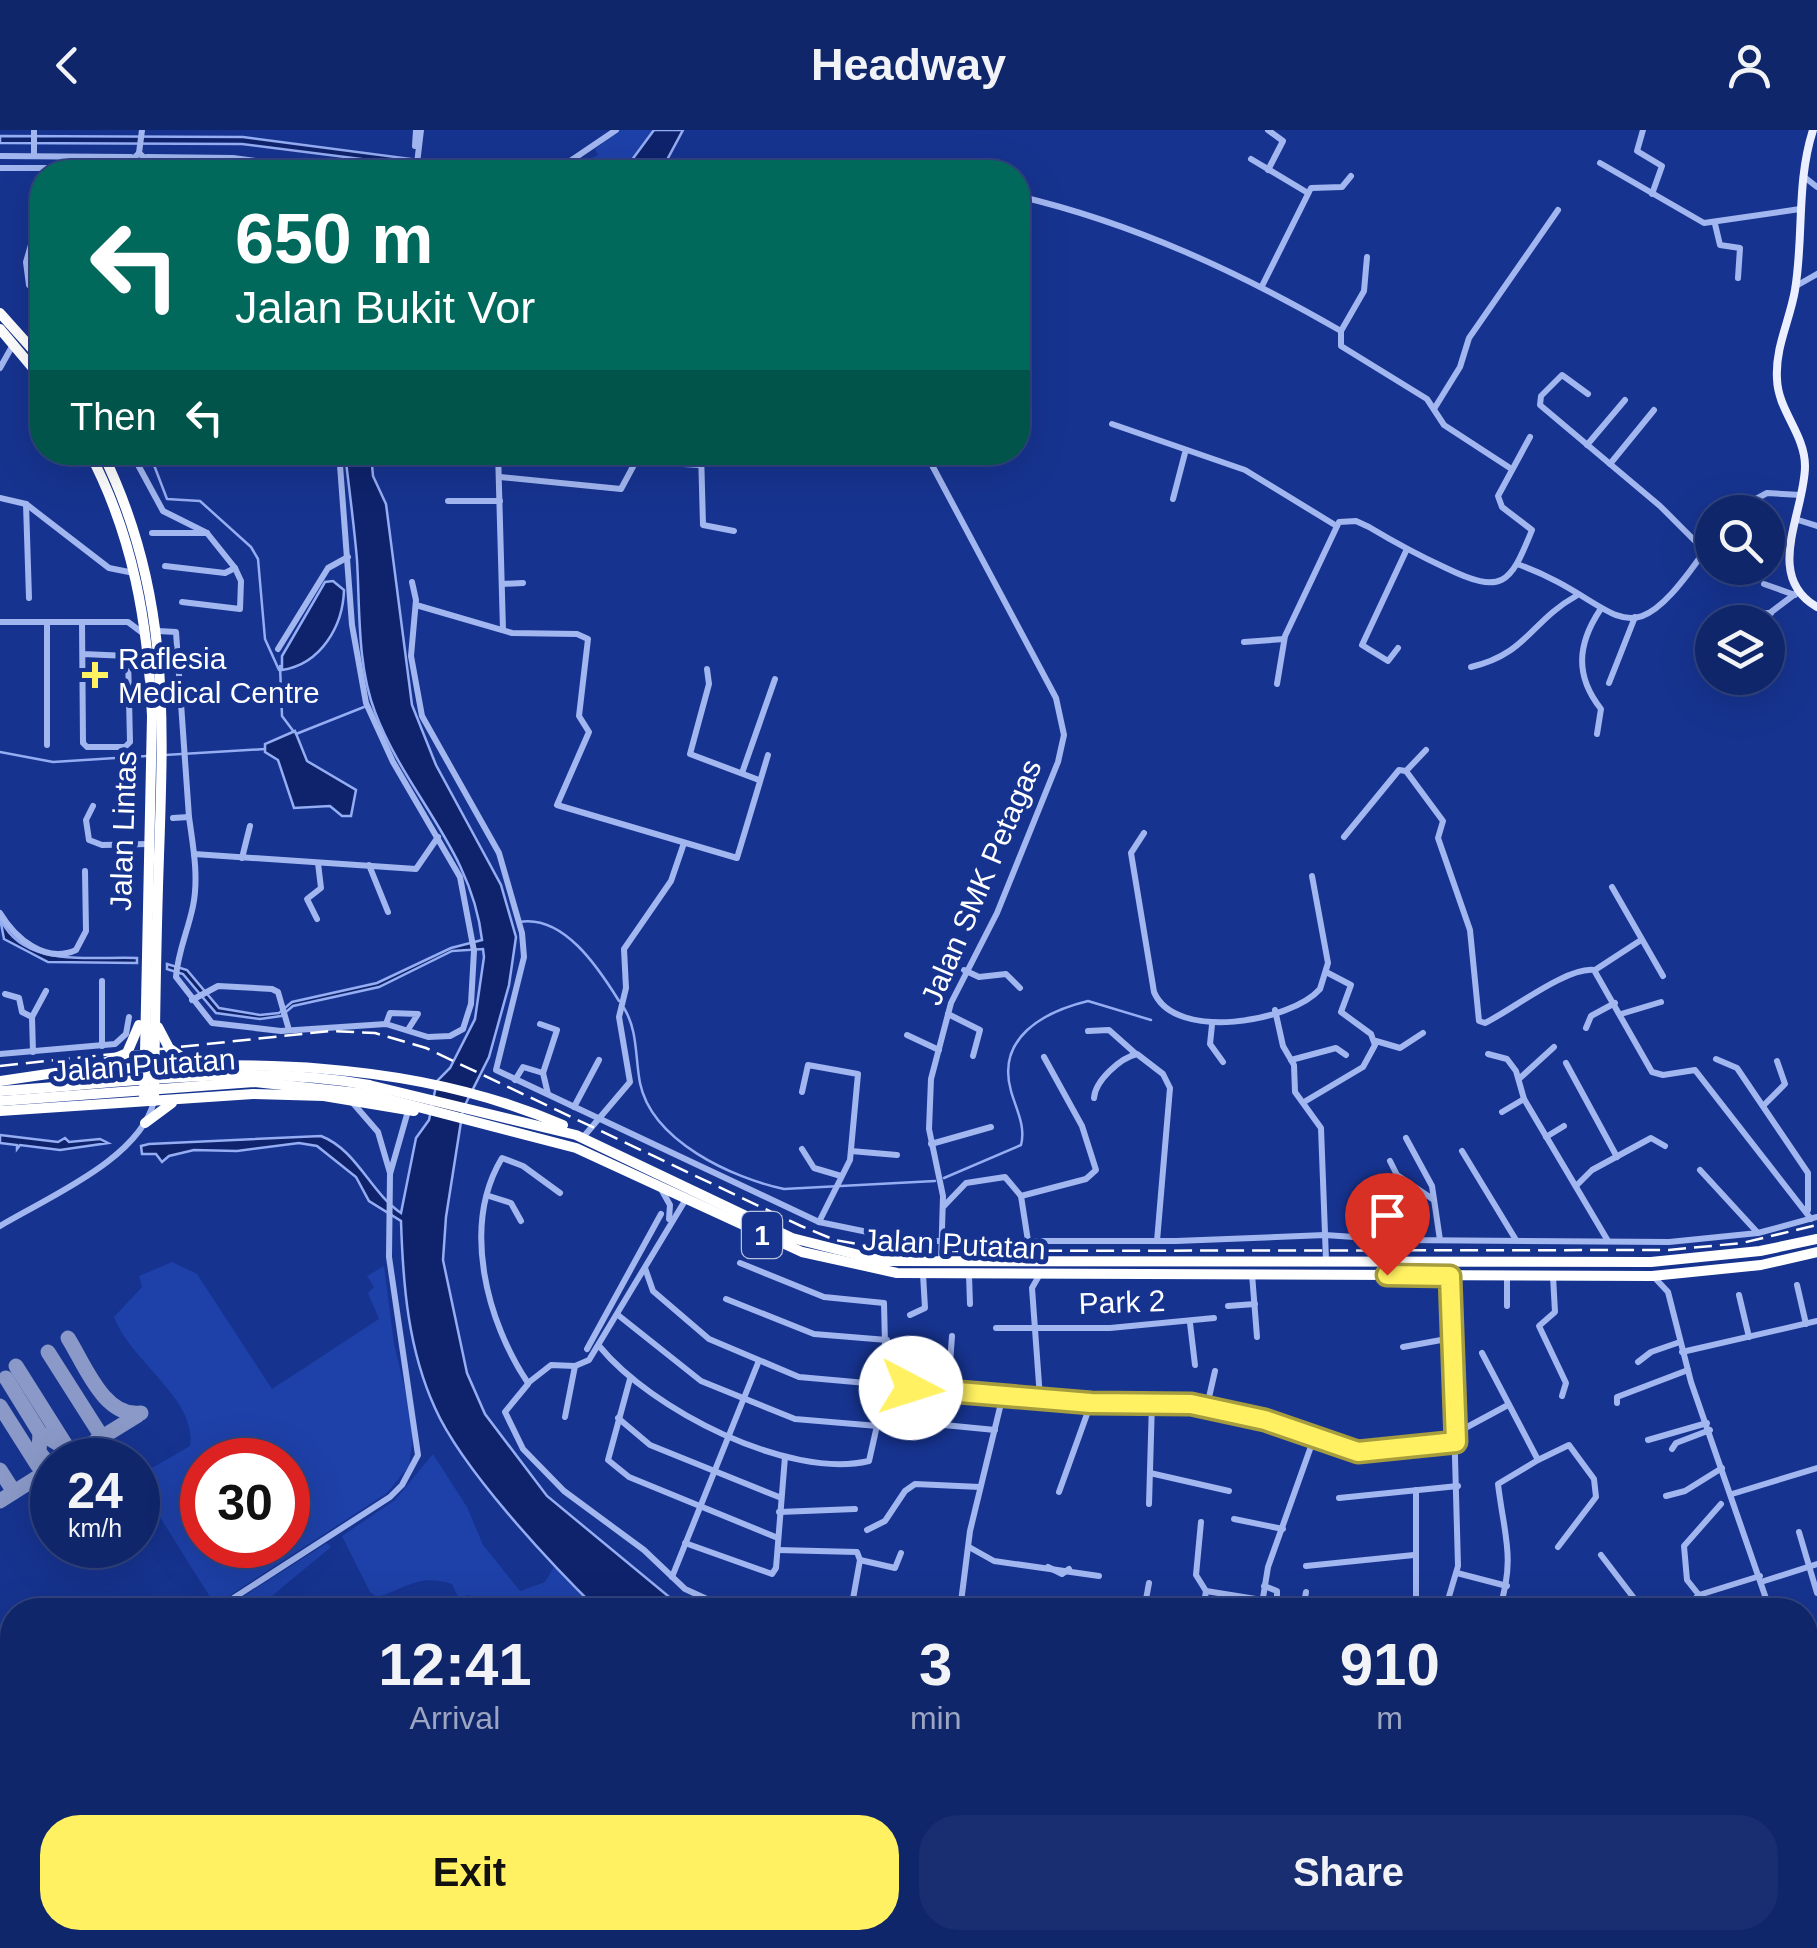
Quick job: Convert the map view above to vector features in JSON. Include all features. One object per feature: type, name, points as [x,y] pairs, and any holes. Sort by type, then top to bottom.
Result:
[{"type":"highway","points":[[0,313],[30,350]]},
{"type":"highway","points":[[0,329],[30,354]]},
{"type":"highway","name":"Jalan Lintas","points":[[94,465],[130,554],[147,638],[151,746],[160,806],[155,1012],[149,1067]]},
{"type":"highway","name":"Jalan Lintas","points":[[107,465],[139,544],[158,631],[163,740],[156,761],[148,844],[144,1021],[149,1101]]},
{"type":"highway","points":[[77,1072],[120,1060],[128,1053],[138,1034],[140,1008],[145,1002]]},
{"type":"highway","points":[[144,1021],[155,1012],[164,1042],[195,1066]]},
{"type":"highway","points":[[0,1080],[170,1066],[302,1066],[428,1092]]},
{"type":"highway","points":[[170,1066],[162,1082],[173,1100]]},
{"type":"highway","name":"Jalan Putatan","points":[[0,1090],[243,1074],[310,1075],[368,1089],[430,1112],[576,1148],[802,1252],[869,1269],[923,1274],[1652,1276],[1715,1272],[1817,1252]]},
{"type":"highway","name":"Jalan Putatan","points":[[0,1101],[254,1082],[428,1092],[521,1114],[608,1148],[806,1243],[883,1261],[1651,1262],[1713,1257],[1817,1239]]},
{"type":"highway","points":[[0,1110],[253,1094],[348,1099],[430,1112]]},
{"type":"highway","points":[[146,1124],[168,1104],[192,1098]]},
{"type":"highway","points":[[521,1114],[592,1134],[608,1148]]},
{"type":"highway","points":[[1713,1257],[1715,1272]]},
{"type":"highway","points":[[1296,1260],[1297,1274]]},
{"type":"highway","points":[[1454,1276],[1456,1262]]},
{"type":"main road","points":[[1813,130],[1802,176],[1796,286],[1781,341],[1777,382],[1780,401],[1803,450],[1801,495],[1788,558],[1797,593],[1817,607]]},
{"type":"street","points":[[416,160],[419,130]]},
{"type":"street","points":[[572,160],[616,130]]},
{"type":"street","points":[[1268,130],[1283,141],[1268,170]]},
{"type":"street","points":[[1642,130],[1637,151],[1662,166],[1652,194]]},
{"type":"street","points":[[34,132],[34,152]]},
{"type":"street","points":[[140,160],[141,132]]},
{"type":"street","points":[[0,156],[34,152],[248,160]]},
{"type":"street","points":[[143,155],[189,160]]},
{"type":"street","points":[[1251,158],[1308,193]]},
{"type":"street","points":[[1600,164],[1704,223],[1800,209]]},
{"type":"street","points":[[0,168],[30,169]]},
{"type":"street","points":[[1262,286],[1308,193],[1320,185],[1342,186],[1351,176]]},
{"type":"street","points":[[1802,176],[1817,187]]},
{"type":"street","points":[[1030,199],[1133,228],[1262,286],[1341,331]]},
{"type":"street","points":[[1434,409],[1460,366],[1469,338],[1558,210]]},
{"type":"street","points":[[1714,224],[1720,245],[1740,248],[1738,278]]},
{"type":"street","points":[[30,248],[26,262],[26,281],[30,284]]},
{"type":"street","points":[[1367,257],[1364,291],[1341,331],[1345,352],[1428,399],[1444,425],[1510,469]]},
{"type":"street","points":[[1796,286],[1817,274]]},
{"type":"street","points":[[0,368],[14,343]]},
{"type":"street","points":[[1588,394],[1564,374],[1540,402],[1695,542]]},
{"type":"street","points":[[1587,445],[1625,400]]},
{"type":"street","points":[[1610,464],[1654,410]]},
{"type":"street","points":[[1112,424],[1262,478],[1335,524],[1356,521],[1476,584],[1499,580],[1517,564],[1532,530],[1500,502],[1510,469],[1530,436]]},
{"type":"street","points":[[1173,499],[1186,453]]},
{"type":"street","points":[[138,465],[162,510],[207,533],[241,580],[240,608],[182,602]]},
{"type":"street","points":[[158,631],[176,632],[194,854],[194,904],[180,940],[177,969],[194,999],[214,1024],[289,1030],[386,1024],[428,1036],[460,1033],[473,994],[474,950],[465,892],[367,706],[352,625],[340,465]]},
{"type":"street","points":[[499,465],[504,630]]},
{"type":"street","points":[[500,476],[621,488],[633,465]]},
{"type":"street","points":[[688,465],[699,466],[703,526],[734,531]]},
{"type":"street","name":"Jalan SMK Petagas","points":[[932,465],[1056,698],[1064,735],[1025,848],[997,914],[964,970],[939,1050],[929,1094],[931,1144],[943,1207],[941,1262]]},
{"type":"street","points":[[1763,495],[1801,495]]},
{"type":"street","points":[[0,498],[26,504],[109,568],[120,567],[135,574]]},
{"type":"street","points":[[448,501],[500,502]]},
{"type":"street","points":[[26,504],[29,598]]},
{"type":"street","points":[[1794,520],[1817,526]]},
{"type":"street","points":[[1277,684],[1284,640],[1335,524]]},
{"type":"street","points":[[152,533],[207,533]]},
{"type":"street","points":[[1398,648],[1388,661],[1362,645],[1407,549]]},
{"type":"street","points":[[120,567],[130,554]]},
{"type":"street","points":[[278,649],[328,568],[348,556]]},
{"type":"street","points":[[1517,564],[1600,610],[1635,618],[1662,608],[1695,564]]},
{"type":"street","points":[[165,566],[224,573],[235,568]]},
{"type":"street","points":[[412,582],[416,604],[410,648],[422,716],[492,840],[508,875],[521,929],[524,957],[496,1070],[819,1222],[894,1239],[1157,1241],[1325,1235],[1608,1242],[1758,1233],[1812,1216]]},
{"type":"street","points":[[502,584],[523,583]]},
{"type":"street","points":[[1768,585],[1797,593]]},
{"type":"street","points":[[1782,605],[1797,593]]},
{"type":"street","points":[[1471,667],[1510,654],[1558,606],[1576,596]]},
{"type":"street","points":[[416,604],[523,634],[578,634],[588,639],[579,716],[588,732],[556,799],[557,805],[736,858],[768,754]]},
{"type":"street","points":[[128,622],[142,607]]},
{"type":"street","points":[[1597,734],[1601,709],[1586,692],[1581,648],[1600,610]]},
{"type":"street","points":[[1609,683],[1635,618]]},
{"type":"street","points":[[0,622],[128,622],[147,638]]},
{"type":"street","points":[[47,622],[47,745]]},
{"type":"street","points":[[82,622],[83,743],[87,747],[125,747],[130,742],[130,658],[123,652],[83,654]]},
{"type":"street","points":[[1244,642],[1284,640]]},
{"type":"street","points":[[707,669],[709,684],[690,754],[759,780]]},
{"type":"street","points":[[742,774],[774,679]]},
{"type":"street","points":[[1406,771],[1426,750]]},
{"type":"street","points":[[1344,838],[1398,770],[1406,771],[1443,821],[1438,838],[1470,930],[1480,1020],[1485,1023],[1576,972],[1594,970],[1641,940]]},
{"type":"street","points":[[93,806],[86,820],[89,840],[148,844]]},
{"type":"street","points":[[160,806],[173,818]]},
{"type":"street","points":[[160,830],[173,818],[189,817]]},
{"type":"street","points":[[242,858],[250,826]]},
{"type":"street","points":[[1144,833],[1131,853],[1154,992],[1163,1007],[1212,1025],[1276,1010],[1315,995],[1328,973],[1312,876]]},
{"type":"street","points":[[194,854],[418,868],[438,837]]},
{"type":"street","points":[[592,1134],[599,1119],[630,1082],[622,1004],[625,946],[671,881],[684,842]]},
{"type":"street","points":[[317,919],[307,899],[321,888],[318,862]]},
{"type":"street","points":[[369,864],[388,912]]},
{"type":"street","points":[[0,913],[11,932],[43,952],[64,954],[76,950],[86,931],[84,872]]},
{"type":"street","points":[[1612,887],[1662,976]]},
{"type":"street","points":[[964,970],[980,976],[1006,974],[1020,988]]},
{"type":"street","points":[[1594,970],[1652,1072],[1663,1075],[1695,1070],[1812,1216]]},
{"type":"street","points":[[1328,973],[1351,986],[1341,1012],[1376,1041],[1403,1048],[1423,1033]]},
{"type":"street","points":[[102,980],[102,1046]]},
{"type":"street","points":[[194,999],[205,990],[226,986],[272,989],[278,992],[289,1030]]},
{"type":"street","points":[[34,1052],[32,1017],[46,991]]},
{"type":"street","points":[[5,994],[19,998],[22,1012],[32,1017]]},
{"type":"street","points":[[1621,1014],[1661,1002]]},
{"type":"street","points":[[1586,1028],[1591,1016],[1615,1003]]},
{"type":"street","points":[[1276,1010],[1291,1060],[1293,1086],[1321,1128],[1326,1260]]},
{"type":"street","points":[[386,1024],[390,1013],[418,1014],[409,1028]]},
{"type":"street","points":[[948,1014],[980,1030],[972,1056]]},
{"type":"street","points":[[0,1054],[102,1046],[123,1039],[128,1017]]},
{"type":"street","points":[[540,1024],[557,1030],[543,1073],[548,1095]]},
{"type":"street","points":[[1212,1025],[1210,1044],[1223,1062]]},
{"type":"street","points":[[1088,1030],[1104,1028],[1163,1074],[1170,1088],[1157,1241]]},
{"type":"street","points":[[907,1035],[939,1050]]},
{"type":"street","points":[[1304,1102],[1363,1066],[1376,1041]]},
{"type":"street","points":[[1291,1060],[1336,1048],[1346,1055]]},
{"type":"street","points":[[1520,1078],[1554,1048]]},
{"type":"street","points":[[1094,1098],[1098,1083],[1121,1061],[1137,1054]]},
{"type":"street","points":[[1488,1054],[1507,1060],[1520,1078],[1524,1100],[1608,1242]]},
{"type":"street","points":[[1021,1196],[1086,1179],[1096,1170],[1082,1126],[1044,1057]]},
{"type":"street","points":[[1716,1059],[1737,1068],[1808,1173],[1812,1216]]},
{"type":"street","points":[[574,1107],[600,1060]]},
{"type":"street","points":[[1763,1106],[1786,1084],[1777,1061]]},
{"type":"street","points":[[1566,1062],[1617,1156]]},
{"type":"street","points":[[802,1092],[808,1065],[858,1074],[851,1152],[819,1222]]},
{"type":"street","points":[[515,1080],[523,1067],[543,1073]]},
{"type":"street","points":[[348,1099],[375,1126],[390,1174]]},
{"type":"street","points":[[1502,1112],[1524,1100]]},
{"type":"street","points":[[0,1226],[100,1166],[135,1139],[146,1124],[149,1101]]},
{"type":"street","points":[[234,1598],[390,1497],[418,1455],[417,1426],[393,1305],[389,1214],[390,1174],[408,1111]]},
{"type":"street","points":[[1546,1137],[1564,1126]]},
{"type":"street","points":[[931,1144],[990,1127]]},
{"type":"street","points":[[1406,1138],[1430,1180],[1440,1240]]},
{"type":"street","points":[[1576,1187],[1581,1178],[1651,1138],[1664,1146]]},
{"type":"street","points":[[802,1149],[814,1168],[841,1176]]},
{"type":"street","points":[[1462,1151],[1516,1240]]},
{"type":"street","points":[[851,1152],[897,1155]]},
{"type":"street","points":[[528,1383],[485,1288],[482,1246],[489,1196],[503,1158],[560,1194]]},
{"type":"street","points":[[1390,1161],[1397,1174],[1435,1201]]},
{"type":"street","points":[[1700,1170],[1758,1233]]},
{"type":"street","points":[[1808,1173],[1817,1170]]},
{"type":"street","points":[[943,1207],[966,1183],[1005,1177],[1021,1196],[1028,1242]]},
{"type":"street","points":[[659,1186],[670,1205],[666,1230]]},
{"type":"street","points":[[489,1196],[511,1203],[520,1220]]},
{"type":"street","points":[[686,1199],[589,1360],[575,1366],[555,1364],[528,1383],[505,1412],[523,1448],[564,1491],[702,1598]]},
{"type":"street","points":[[1402,1209],[1417,1240]]},
{"type":"street","points":[[587,1349],[662,1214]]},
{"type":"street","points":[[594,1337],[630,1378],[678,1414],[785,1457],[867,1462],[886,1386],[888,1340],[882,1302],[824,1297],[740,1263]]},
{"type":"street","points":[[645,1268],[653,1291],[708,1339],[758,1363],[808,1378],[1091,1403],[1207,1406],[1358,1452],[1456,1442]]},
{"type":"street","points":[[910,1315],[925,1308],[923,1274]]},
{"type":"street","points":[[970,1274],[970,1304]]},
{"type":"street","points":[[1040,1274],[1032,1288],[1040,1398]]},
{"type":"street","points":[[1252,1274],[1256,1337]]},
{"type":"street","points":[[1024,1275],[1032,1288]]},
{"type":"street","points":[[1680,1275],[1670,1280],[1668,1292],[1682,1352],[1766,1598]]},
{"type":"street","points":[[1449,1598],[1457,1574],[1454,1276]]},
{"type":"street","points":[[1506,1306],[1507,1276]]},
{"type":"street","points":[[1553,1276],[1556,1312],[1539,1326],[1566,1384],[1562,1396]]},
{"type":"street","points":[[1652,1276],[1668,1292]]},
{"type":"street","points":[[1796,1285],[1806,1324]]},
{"type":"street","points":[[1739,1295],[1749,1337]]},
{"type":"street","points":[[726,1299],[814,1334],[888,1340]]},
{"type":"street","points":[[1228,1306],[1254,1304]]},
{"type":"street","points":[[618,1316],[688,1375],[744,1399],[801,1420],[878,1426]]},
{"type":"street","name":"Park 2","points":[[996,1328],[1214,1318]]},
{"type":"street","points":[[1682,1352],[1817,1321]]},
{"type":"street","points":[[1189,1322],[1194,1329],[1195,1365]]},
{"type":"street","points":[[948,1391],[952,1336]]},
{"type":"street","points":[[1404,1346],[1452,1338]]},
{"type":"street","points":[[1638,1362],[1650,1352],[1680,1342]]},
{"type":"street","points":[[1482,1354],[1538,1460]]},
{"type":"street","points":[[672,1577],[758,1363]]},
{"type":"street","points":[[566,1417],[575,1366]]},
{"type":"street","points":[[1617,1403],[1617,1397],[1633,1388],[1688,1370]]},
{"type":"street","points":[[1207,1406],[1215,1371]]},
{"type":"street","points":[[630,1378],[608,1460],[628,1477],[778,1538]]},
{"type":"street","points":[[962,1598],[968,1546],[1003,1395]]},
{"type":"street","points":[[1149,1504],[1152,1402]]},
{"type":"street","points":[[1059,1492],[1091,1403]]},
{"type":"street","points":[[1456,1432],[1508,1405]]},
{"type":"street","points":[[618,1418],[650,1445],[779,1497]]},
{"type":"street","points":[[944,1425],[994,1430]]},
{"type":"street","points":[[1648,1440],[1708,1427]]},
{"type":"street","points":[[1672,1449],[1676,1443],[1708,1427]]},
{"type":"street","points":[[1262,1598],[1270,1560],[1314,1438]]},
{"type":"street","points":[[1502,1598],[1507,1586],[1509,1536],[1498,1484],[1569,1445],[1594,1479],[1596,1498],[1558,1547]]},
{"type":"street","points":[[686,1543],[765,1575],[775,1572],[785,1457]]},
{"type":"street","points":[[1666,1496],[1697,1486],[1723,1468]]},
{"type":"street","points":[[1732,1494],[1817,1468]]},
{"type":"street","points":[[1150,1474],[1229,1490]]},
{"type":"street","points":[[867,1530],[885,1520],[905,1491],[916,1484],[980,1488]]},
{"type":"street","points":[[1338,1498],[1458,1486]]},
{"type":"street","points":[[1416,1490],[1416,1598]]},
{"type":"street","points":[[1698,1595],[1687,1580],[1684,1546],[1722,1504]]},
{"type":"street","points":[[779,1512],[855,1509]]},
{"type":"street","points":[[1234,1519],[1284,1529]]},
{"type":"street","points":[[1201,1522],[1196,1575],[1206,1591],[1205,1598]]},
{"type":"street","points":[[1799,1532],[1813,1566],[1817,1593]]},
{"type":"street","points":[[968,1546],[994,1561],[1048,1566],[1062,1574],[1069,1570],[1100,1576]]},
{"type":"street","points":[[778,1550],[851,1552],[860,1560],[895,1568],[900,1553]]},
{"type":"street","points":[[1306,1566],[1414,1554]]},
{"type":"street","points":[[1602,1555],[1633,1598]]},
{"type":"street","points":[[853,1598],[860,1560]]},
{"type":"street","points":[[1695,1598],[1813,1566]]},
{"type":"street","points":[[1457,1574],[1507,1586]]},
{"type":"street","points":[[1146,1598],[1149,1583]]},
{"type":"street","points":[[1264,1586],[1278,1591],[1278,1598]]},
{"type":"street","points":[[1206,1591],[1250,1598]]},
{"type":"street","points":[[1305,1598],[1306,1592]]},
{"type":"shaded area","points":[[619,130],[654,130],[632,160],[588,160],[598,155],[595,149]]},
{"type":"shaded area","points":[[654,130],[683,130],[667,160],[632,160]]},
{"type":"shaded area","points":[[0,136],[243,137],[418,160],[369,160],[242,144],[0,143]]},
{"type":"shaded area","points":[[346,465],[372,465],[386,504],[412,705],[436,765],[501,885],[516,937],[509,985],[489,1057],[463,1109],[446,1217],[443,1260],[467,1373],[485,1414],[547,1496],[670,1598],[587,1598],[532,1541],[465,1459],[435,1408],[419,1363],[406,1293],[401,1221],[369,1201],[356,1177],[317,1146],[299,1143],[237,1151],[194,1150],[169,1156],[162,1162],[156,1154],[142,1154],[141,1146],[149,1144],[321,1136],[344,1151],[401,1213],[416,1138],[429,1120],[437,1081],[450,1068],[475,1019],[483,949],[452,951],[379,987],[293,1006],[281,1016],[260,1019],[216,1013],[183,974],[167,969],[167,964],[187,970],[219,1008],[260,1015],[279,1013],[292,1002],[377,983],[451,948],[482,940],[465,878],[388,742],[369,694],[362,656]]},
{"type":"shaded area","points":[[333,581],[344,590],[334,630],[308,660],[282,670],[282,656],[325,582]]},
{"type":"shaded area","points":[[295,731],[307,761],[356,790],[351,816],[342,816],[330,806],[294,808],[278,760],[265,752],[265,744]]},
{"type":"shaded area","points":[[0,918],[11,934],[41,953],[79,958],[137,958],[137,963],[48,962],[4,939]]},
{"type":"shaded area","points":[[0,1135],[58,1142],[65,1138],[69,1142],[100,1139],[108,1143],[60,1150],[20,1145],[17,1149],[17,1145],[0,1143]]},
{"type":"shaded area","points":[[172,1262],[197,1274],[272,1389],[379,1319],[368,1293],[374,1287],[367,1276],[384,1266],[394,1344],[414,1427],[409,1466],[387,1493],[310,1543],[310,1438],[190,1438],[184,1413],[174,1397],[122,1334],[114,1317],[142,1287],[139,1276]]},
{"type":"shaded area","points":[[180,1452],[180,1549],[160,1517],[160,1463]]},
{"type":"shaded area","points":[[433,1454],[467,1507],[483,1545],[520,1591],[545,1582],[554,1567],[586,1598],[458,1597],[452,1584],[431,1580],[377,1597],[370,1592],[342,1536],[395,1500]]},
{"type":"shaded area","points":[[327,1543],[331,1547],[310,1564],[310,1554]]},
{"type":"shaded area","points":[[192,1568],[272,1568],[226,1598],[211,1598]]},
{"type":"shaded area","points":[[288,1568],[306,1568],[269,1598],[241,1598]]},
{"type":"waterway","points":[[154,465],[167,499],[200,501],[251,547],[258,559],[265,639],[279,670]]},
{"type":"waterway","points":[[280,666],[282,716],[294,732]]},
{"type":"waterway","points":[[296,734],[364,707]]},
{"type":"waterway","points":[[165,755],[265,749]]},
{"type":"waterway","points":[[0,752],[53,762],[147,756]]},
{"type":"waterway","points":[[519,922],[550,926],[578,946],[619,1001]]},
{"type":"waterway","points":[[944,1178],[1021,1145],[1021,1124],[1008,1072],[1010,1056],[1017,1042],[1040,1020],[1088,1001],[1151,1020]]},
{"type":"waterway","points":[[624,1008],[632,1026],[640,1083],[648,1104],[660,1122],[697,1154],[741,1176],[784,1189],[935,1181]]},
{"type":"taxiway","points":[[68,1338],[106,1399],[128,1412],[141,1413]]},
{"type":"taxiway","points":[[48,1352],[102,1437]]},
{"type":"taxiway","points":[[16,1366],[61,1438]]},
{"type":"taxiway","points":[[6,1378],[40,1433],[48,1438]]},
{"type":"taxiway","points":[[0,1406],[30,1453]]},
{"type":"taxiway","points":[[101,1438],[138,1415]]},
{"type":"taxiway","points":[[0,1501],[52,1468],[39,1452],[40,1433]]},
{"type":"taxiway","points":[[0,1470],[14,1492]]},
{"type":"railway","points":[[0,1066],[330,1031],[375,1033],[426,1048],[801,1226],[835,1240],[896,1251],[1669,1250],[1742,1243],[1817,1225]]},
{"type":"place","name":"Raflesia Medical Centre","points":[[95,675]]},
{"type":"route","points":[[911,1388],[1091,1403],[1191,1404],[1265,1420],[1358,1452],[1456,1442],[1450,1276],[1387,1275]]}]
